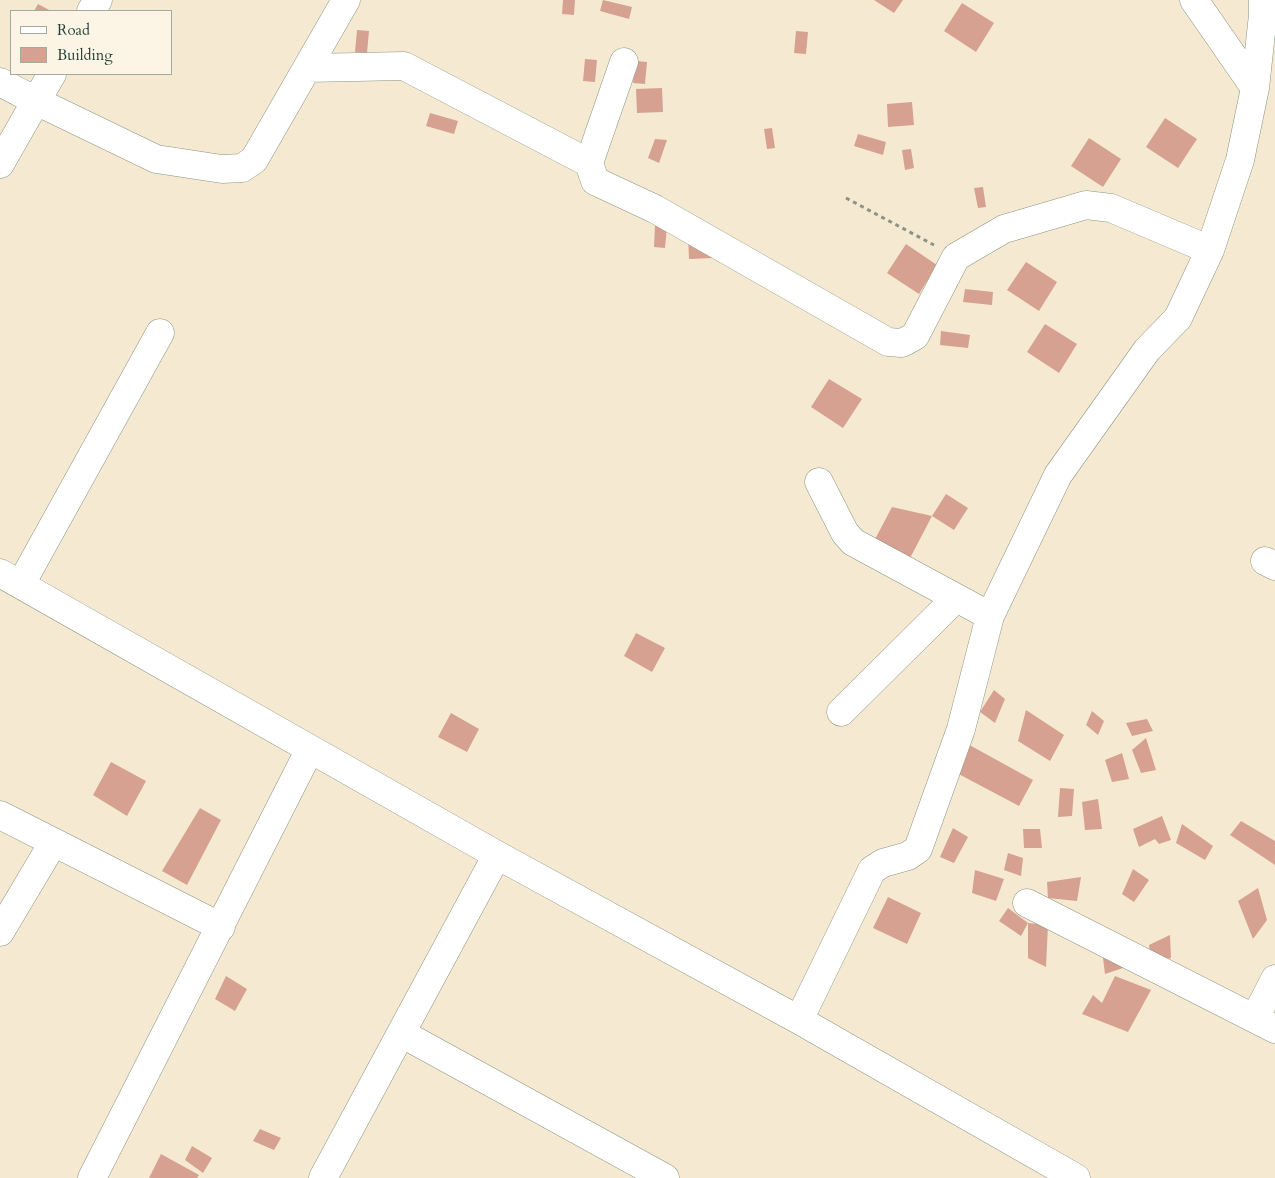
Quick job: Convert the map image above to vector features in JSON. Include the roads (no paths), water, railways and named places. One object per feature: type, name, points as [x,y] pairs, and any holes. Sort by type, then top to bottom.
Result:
[{"type":"street","points":[[0,82],[156,159],[222,170],[242,168],[254,160],[346,0]]},
{"type":"street","points":[[1194,0],[1256,88]]},
{"type":"street","points":[[799,1020],[872,870],[883,863],[908,856],[918,849],[961,729],[990,616],[1058,476],[1147,350],[1178,318],[1210,250],[1240,160],[1256,88],[1263,0]]},
{"type":"street","points":[[624,62],[589,163],[595,181],[655,209],[888,342],[902,343],[915,336],[956,257],[1004,229],[1086,205],[1111,208],[1210,250]]},
{"type":"street","points":[[308,68],[404,66],[589,163]]},
{"type":"street","points":[[0,164],[51,75]]},
{"type":"street","points":[[160,333],[10,579],[310,750],[497,855],[799,1020],[1076,1178]]},
{"type":"street","points":[[819,482],[846,533],[853,542],[990,616]]},
{"type":"street","points":[[841,712],[956,598]]},
{"type":"street","points":[[92,1178],[310,750]]},
{"type":"street","points":[[0,815],[221,927]]},
{"type":"street","points":[[0,932],[53,843]]},
{"type":"street","points":[[323,1178],[497,855]]},
{"type":"street","points":[[1027,903],[1265,1023],[1275,979]]},
{"type":"street","points":[[401,1033],[665,1178]]}]
